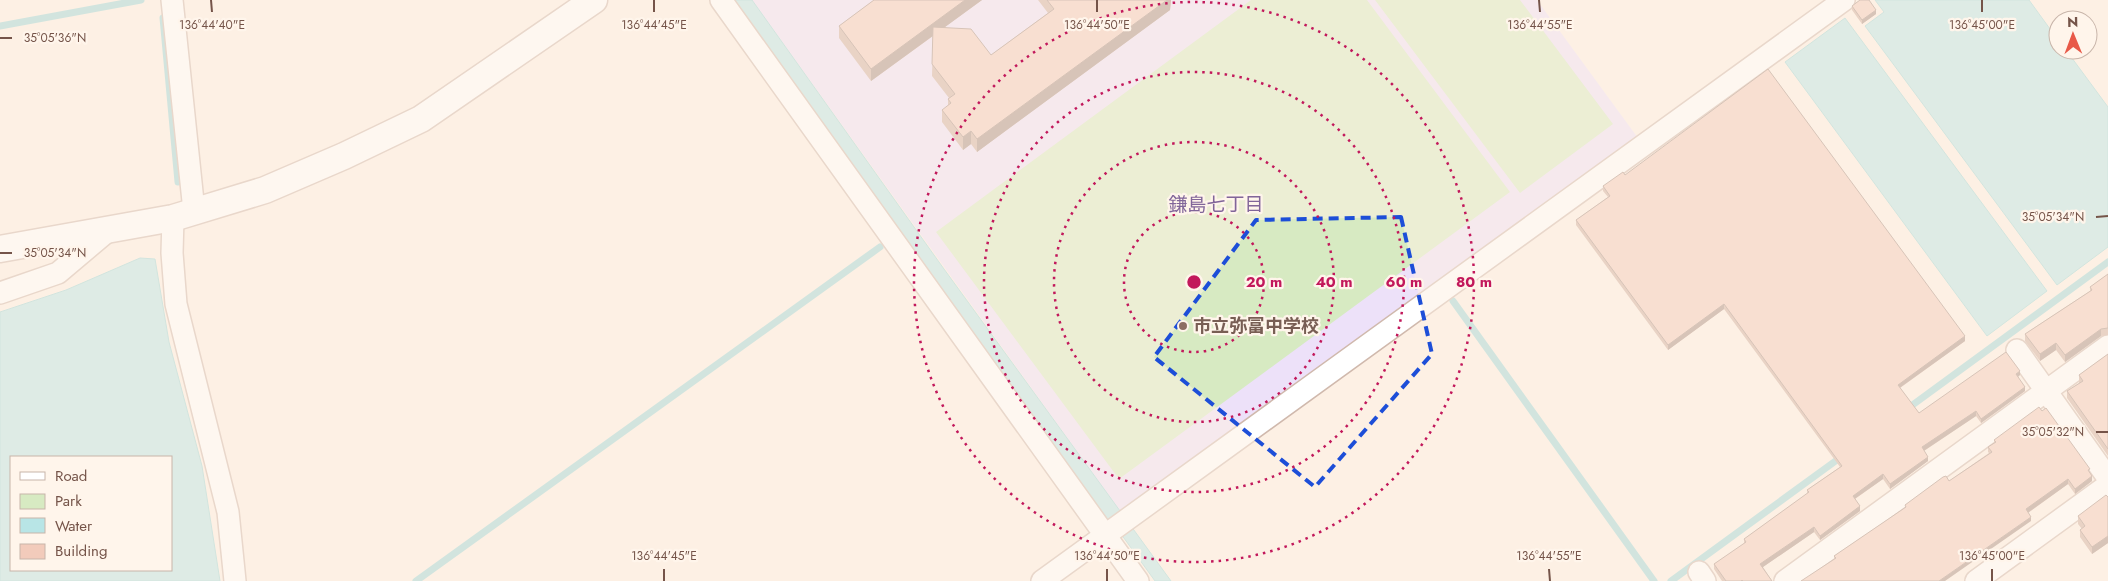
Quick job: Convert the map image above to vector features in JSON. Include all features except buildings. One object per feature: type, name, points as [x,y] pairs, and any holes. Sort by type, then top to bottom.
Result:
[{"type":"street","points":[[172,0],[184,215],[172,253],[176,304],[228,512],[236,581]]},
{"type":"street","points":[[0,249],[184,215],[265,190],[344,156],[421,119],[594,0]]},
{"type":"street","points":[[721,0],[1138,581]]},
{"type":"street","points":[[1042,581],[1844,0]]},
{"type":"street","points":[[0,293],[58,273],[109,230]]},
{"type":"street","points":[[1785,581],[2108,346]]},
{"type":"street","points":[[2017,350],[2108,478]]},
{"type":"street","points":[[1976,581],[2108,485]]},
{"type":"highlighted area","points":[[1401,217],[1432,354],[1315,487],[1154,357],[1256,220]]},
{"type":"shaded area","name":"市立弥冨中学校","points":[[752,0],[1537,0],[1638,138],[1122,514]]},
{"type":"green space","points":[[1251,0],[1367,0],[1510,192],[1119,479],[936,232]]},
{"type":"green space","points":[[1375,0],[1520,0],[1613,124],[1520,193]]},
{"type":"water","points":[[734,0],[752,0],[944,269],[1171,581],[1155,581],[1121,534],[1103,517]]},
{"type":"water","points":[[1875,0],[2029,0],[2048,26],[2048,60],[2073,60],[2108,107],[2108,247],[2057,285],[1865,26],[1884,12]]},
{"type":"water","points":[[1845,18],[2047,291],[1987,336],[1785,62]]},
{"type":"water","points":[[140,258],[155,259],[169,342],[202,466],[220,581],[0,581],[0,312],[66,290]]},
{"type":"waterway","points":[[0,26],[141,0]]},
{"type":"waterway","points":[[163,18],[178,182]]},
{"type":"waterway","points":[[416,581],[880,247]]},
{"type":"waterway","points":[[1907,409],[2108,262]]},
{"type":"waterway","points":[[1453,301],[1654,581]]},
{"type":"waterway","points":[[1671,581],[1841,457]]},
{"type":"place","name":"市立弥冨中学校","points":[[1183,326]]},
{"type":"district","name":"鎌島七丁目","points":[[1216,204]]}]
